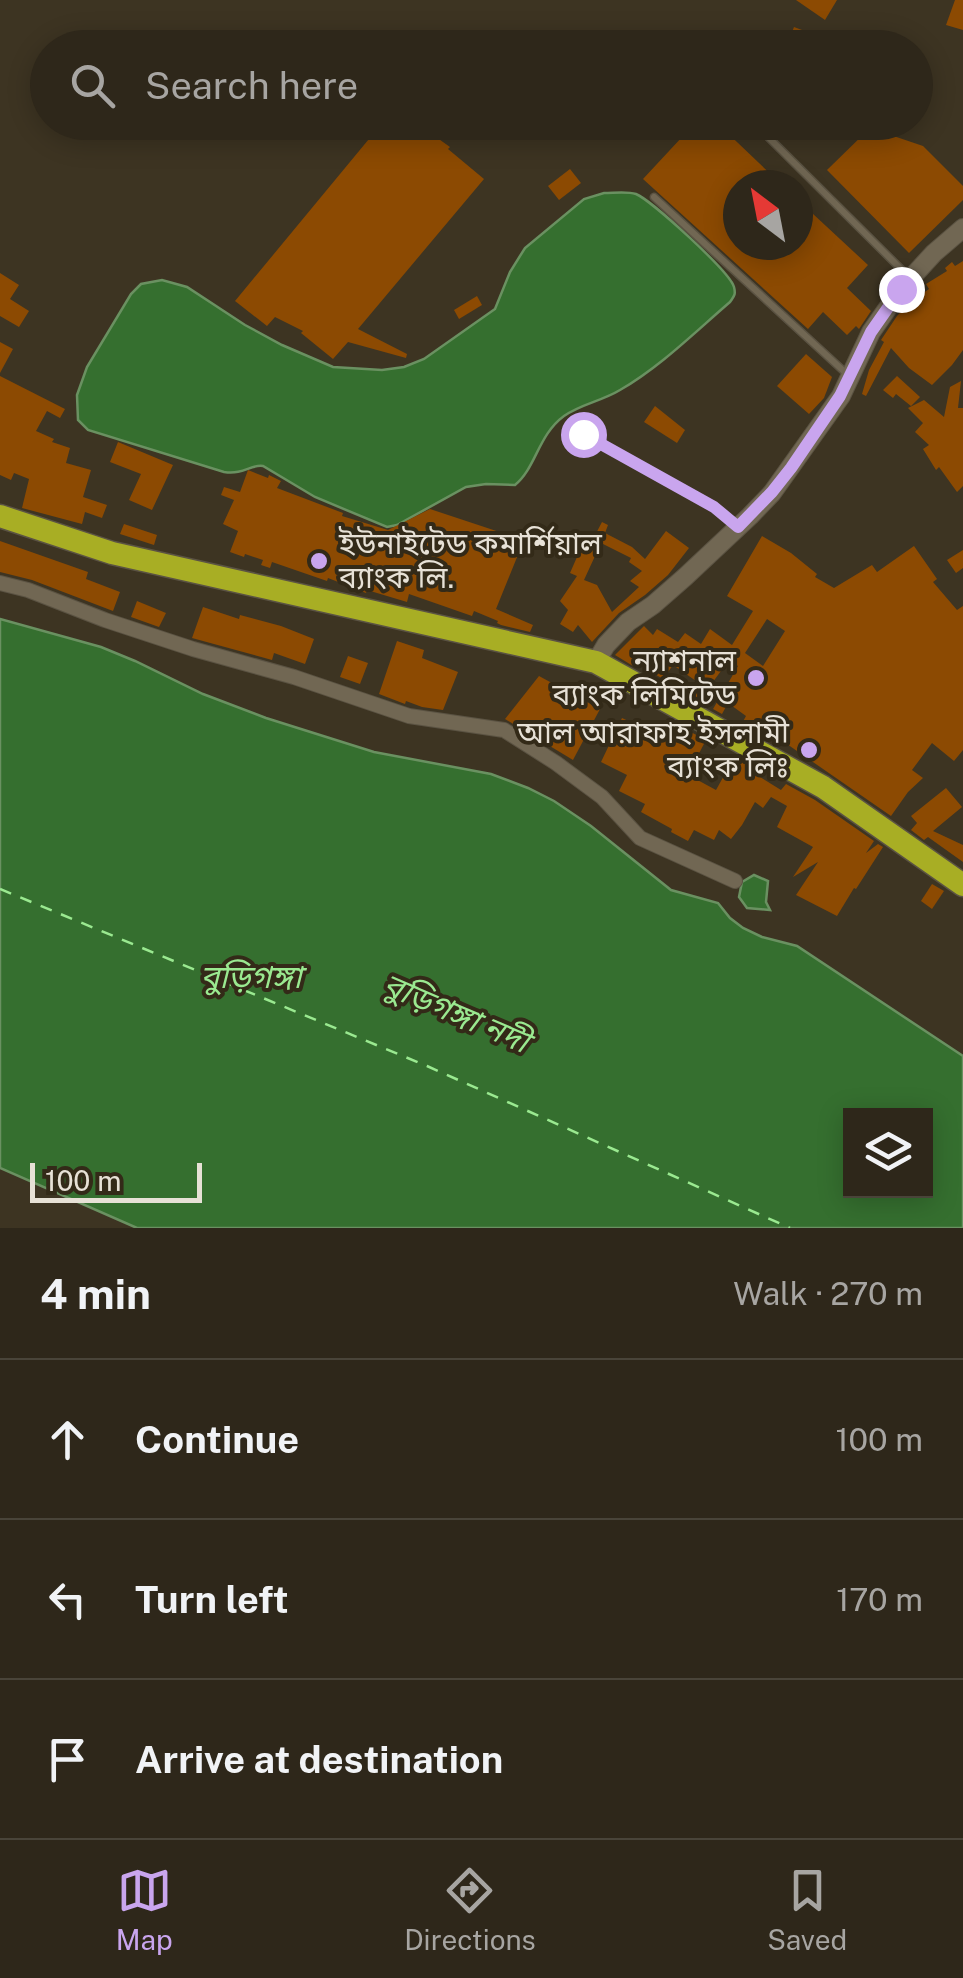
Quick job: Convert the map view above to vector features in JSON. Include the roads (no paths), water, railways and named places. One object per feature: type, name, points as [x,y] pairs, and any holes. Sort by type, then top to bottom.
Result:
[{"type":"highway","points":[[0,516],[112,553],[596,662],[822,787],[963,885]]},
{"type":"street","points":[[596,662],[628,622],[664,596],[772,492],[840,396],[871,332],[910,278],[963,228]]},
{"type":"street","points":[[0,583],[193,650],[294,676],[409,716],[504,730],[602,797],[640,838],[735,882]]},
{"type":"lane","points":[[771,140],[910,278]]},
{"type":"lane","points":[[654,196],[849,376]]},
{"type":"lane","points":[[583,434],[714,507],[738,527]]},
{"type":"water","points":[[604,193],[636,194],[657,209],[719,267],[734,287],[734,295],[677,349],[635,381],[564,416],[548,432],[528,470],[515,485],[466,487],[387,527],[315,497],[263,466],[224,472],[88,430],[78,420],[77,395],[87,367],[141,284],[162,280],[187,287],[245,325],[333,367],[404,367],[424,359],[495,309],[525,248],[584,199]]},
{"type":"water","name":"বুড়িগঙ্গা","points":[[0,619],[101,647],[266,718],[374,752],[491,774],[528,788],[591,826],[671,890],[718,903],[743,928],[797,946],[963,1056],[963,1228],[137,1228],[0,1168]]},
{"type":"water","points":[[754,875],[768,881],[766,902],[770,910],[747,908],[739,897],[742,882]]},
{"type":"place","name":"ইউনাইটেড কমার্শিয়াল ব্যাংক লি.","points":[[319,561]]},
{"type":"place","name":"ন্যাশনাল ব্যাংক লিমিটেড","points":[[756,678]]},
{"type":"place","name":"আল আরাফাহ ইসলামী ব্যাংক লিঃ","points":[[809,750]]},
{"type":"water label","name":"বুড়িগঙ্গা নদী","points":[[456,1013]]}]
